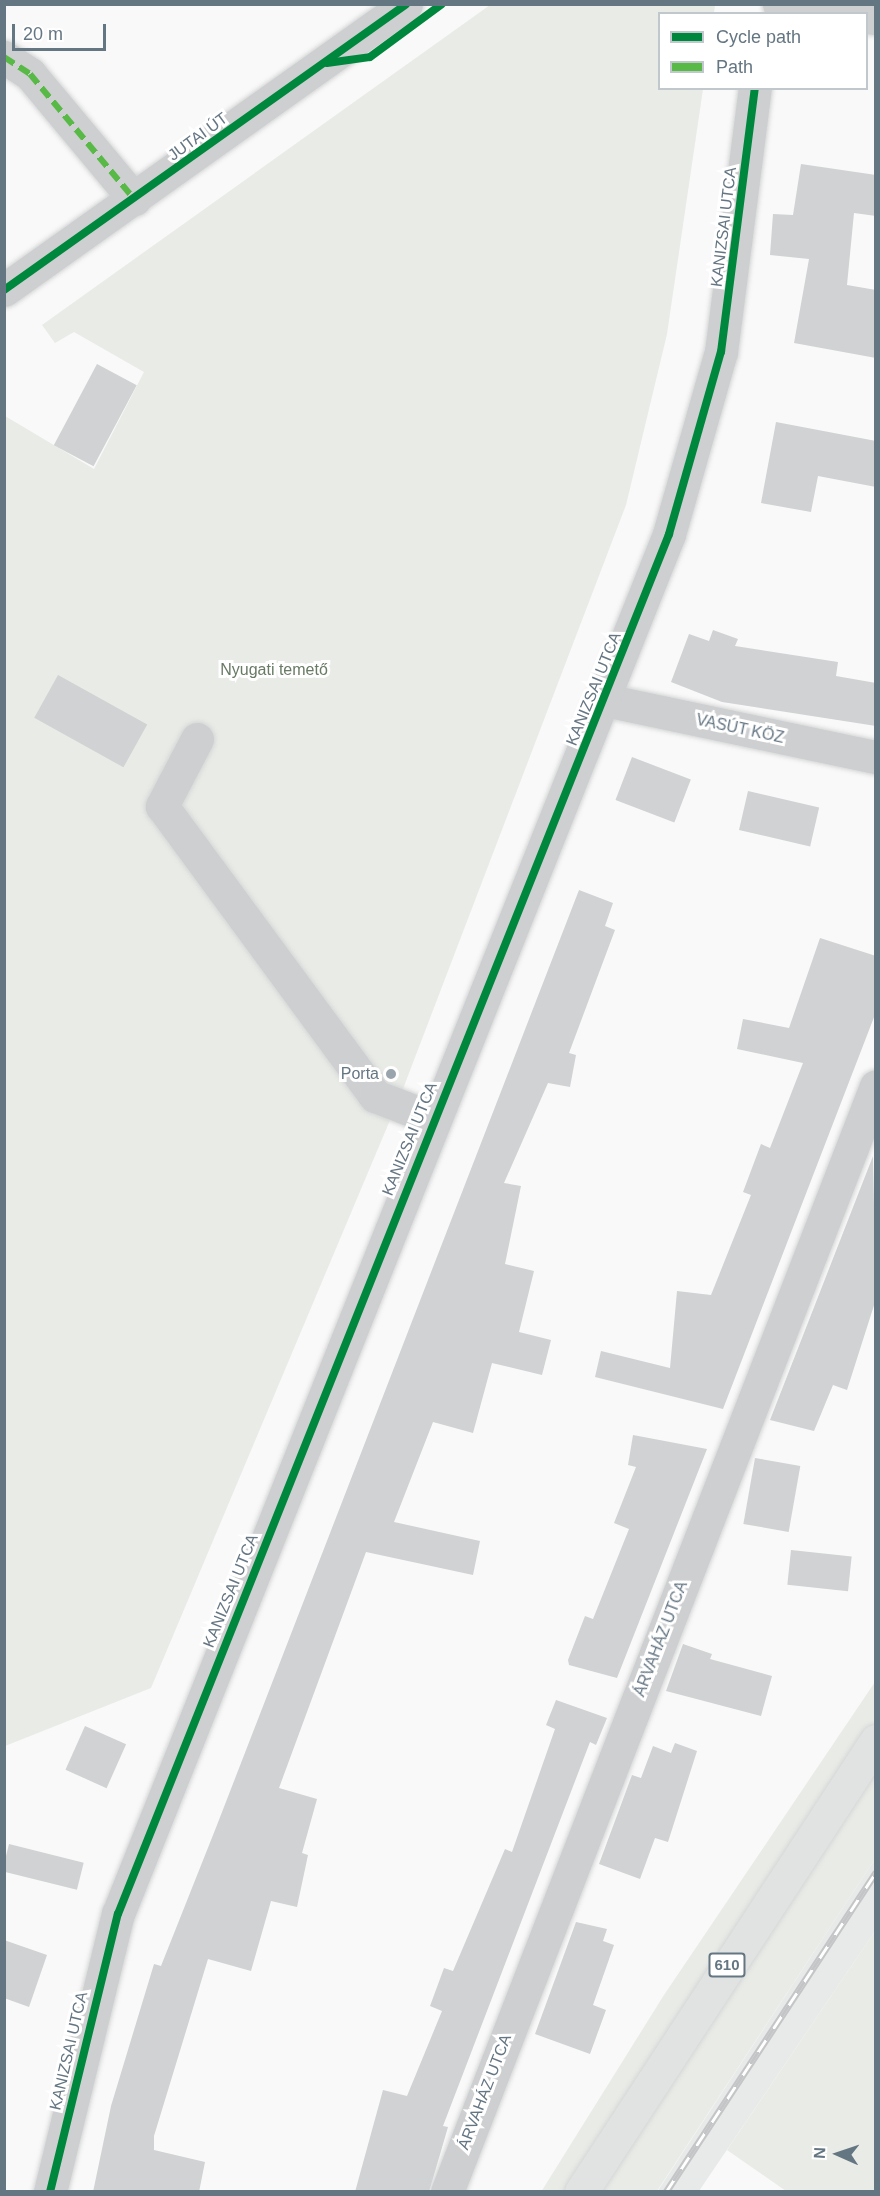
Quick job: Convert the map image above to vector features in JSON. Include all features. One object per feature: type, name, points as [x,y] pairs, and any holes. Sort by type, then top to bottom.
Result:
[{"type":"main road","name":"610","points":[[581,2192],[876,1741]]},
{"type":"street","name":"JUTAI ÚT","points":[[4,290],[406,4]]},
{"type":"street","points":[[779,4],[829,12]]},
{"type":"street","points":[[4,57],[30,74],[134,199]]},
{"type":"street","name":"KANIZSAI UTCA","points":[[50,2192],[118,1914],[432,1118],[605,700],[699,443],[721,352],[755,90]]},
{"type":"street","name":"VASÚT KÖZ","points":[[605,700],[876,757]]},
{"type":"street","points":[[197,739],[162,806],[375,1096],[432,1118]]},
{"type":"street","name":"ÁRVAHÁZ UTCA","points":[[447,2192],[876,1086]]},
{"type":"shaded area","points":[[875,1859],[875,1931],[699,2191],[657,2192]]},
{"type":"green space","name":"Nyugati temető","points":[[490,5],[715,5],[714,12],[658,12],[658,90],[703,90],[667,334],[626,505],[401,1094],[151,1688],[5,1746],[5,416],[94,469],[144,372],[74,332],[55,343],[42,325]]},
{"type":"green space","points":[[875,1682],[875,1859],[657,2191],[541,2192],[664,1995]]},
{"type":"green space","points":[[875,1931],[875,2191],[786,2191],[727,2150]]},
{"type":"building","points":[[801,164],[876,175],[876,216],[854,213],[847,285],[876,290],[876,358],[794,343],[809,259],[770,255],[773,214],[793,215]]},
{"type":"building","points":[[97,364],[137,385],[94,466],[54,445]]},
{"type":"building","points":[[776,422],[876,441],[876,487],[818,476],[811,512],[761,503]]},
{"type":"building","points":[[713,630],[738,639],[735,646],[838,662],[836,676],[876,683],[876,726],[722,702],[671,682],[689,634],[709,641]]},
{"type":"building","points":[[58,675],[147,724],[123,767],[34,718]]},
{"type":"building","points":[[632,757],[691,780],[674,823],[616,800]]},
{"type":"building","points":[[748,791],[819,807],[810,846],[739,830]]},
{"type":"building","points":[[579,890],[613,903],[605,926],[615,930],[569,1053],[576,1055],[570,1087],[548,1083],[504,1183],[521,1186],[505,1264],[534,1271],[519,1332],[551,1340],[542,1375],[492,1363],[473,1433],[433,1422],[394,1522],[480,1541],[473,1575],[366,1552],[279,1788],[317,1799],[302,1853],[308,1855],[297,1907],[271,1901],[251,1971],[208,1959],[154,2136],[154,2150],[205,2162],[199,2192],[93,2192],[111,2106],[154,1964],[161,1966],[217,1825]]},
{"type":"building","points":[[820,938],[876,956],[876,1012],[723,1409],[595,1377],[601,1351],[670,1368],[677,1291],[711,1295],[751,1195],[743,1192],[761,1144],[770,1148],[803,1063],[737,1049],[743,1019],[789,1028]]},
{"type":"building","points":[[873,1156],[876,1299],[847,1390],[833,1385],[814,1431],[770,1420]]},
{"type":"building","points":[[633,1435],[707,1449],[617,1678],[569,1665],[568,1660],[585,1616],[593,1619],[629,1529],[614,1523],[636,1467],[628,1465]]},
{"type":"building","points":[[755,1458],[800,1466],[789,1532],[743,1524]]},
{"type":"building","points":[[791,1550],[852,1556],[848,1591],[787,1585]]},
{"type":"building","points":[[683,1644],[712,1654],[710,1659],[772,1676],[761,1716],[666,1691]]},
{"type":"building","points":[[556,1700],[607,1718],[596,1745],[590,1742],[443,2126],[448,2127],[429,2192],[355,2192],[383,2090],[407,2096],[442,2011],[430,2006],[444,1968],[453,1971],[505,1849],[512,1852],[555,1729],[546,1725]]},
{"type":"building","points":[[85,1726],[126,1744],[107,1788],[65,1770]]},
{"type":"building","points":[[675,1743],[697,1751],[668,1842],[655,1838],[640,1879],[599,1864],[632,1775],[641,1778],[653,1746],[671,1753]]},
{"type":"building","points":[[9,1844],[84,1863],[77,1890],[4,1872]]},
{"type":"building","points":[[576,1922],[607,1929],[603,1941],[614,1945],[593,2005],[606,2010],[590,2054],[535,2034]]},
{"type":"building","points":[[4,1940],[47,1955],[29,2007],[4,1998]]},
{"type":"railway","points":[[666,2192],[876,1872]]},
{"type":"marked path","points":[[4,57],[30,74],[134,199]]},
{"type":"cycle path","points":[[4,290],[406,4]]},
{"type":"cycle path","points":[[327,63],[370,57],[442,4]]},
{"type":"cycle path","points":[[50,2192],[118,1914],[669,534],[721,352],[755,90]]},
{"type":"place","name":"Porta","points":[[391,1074]]}]
